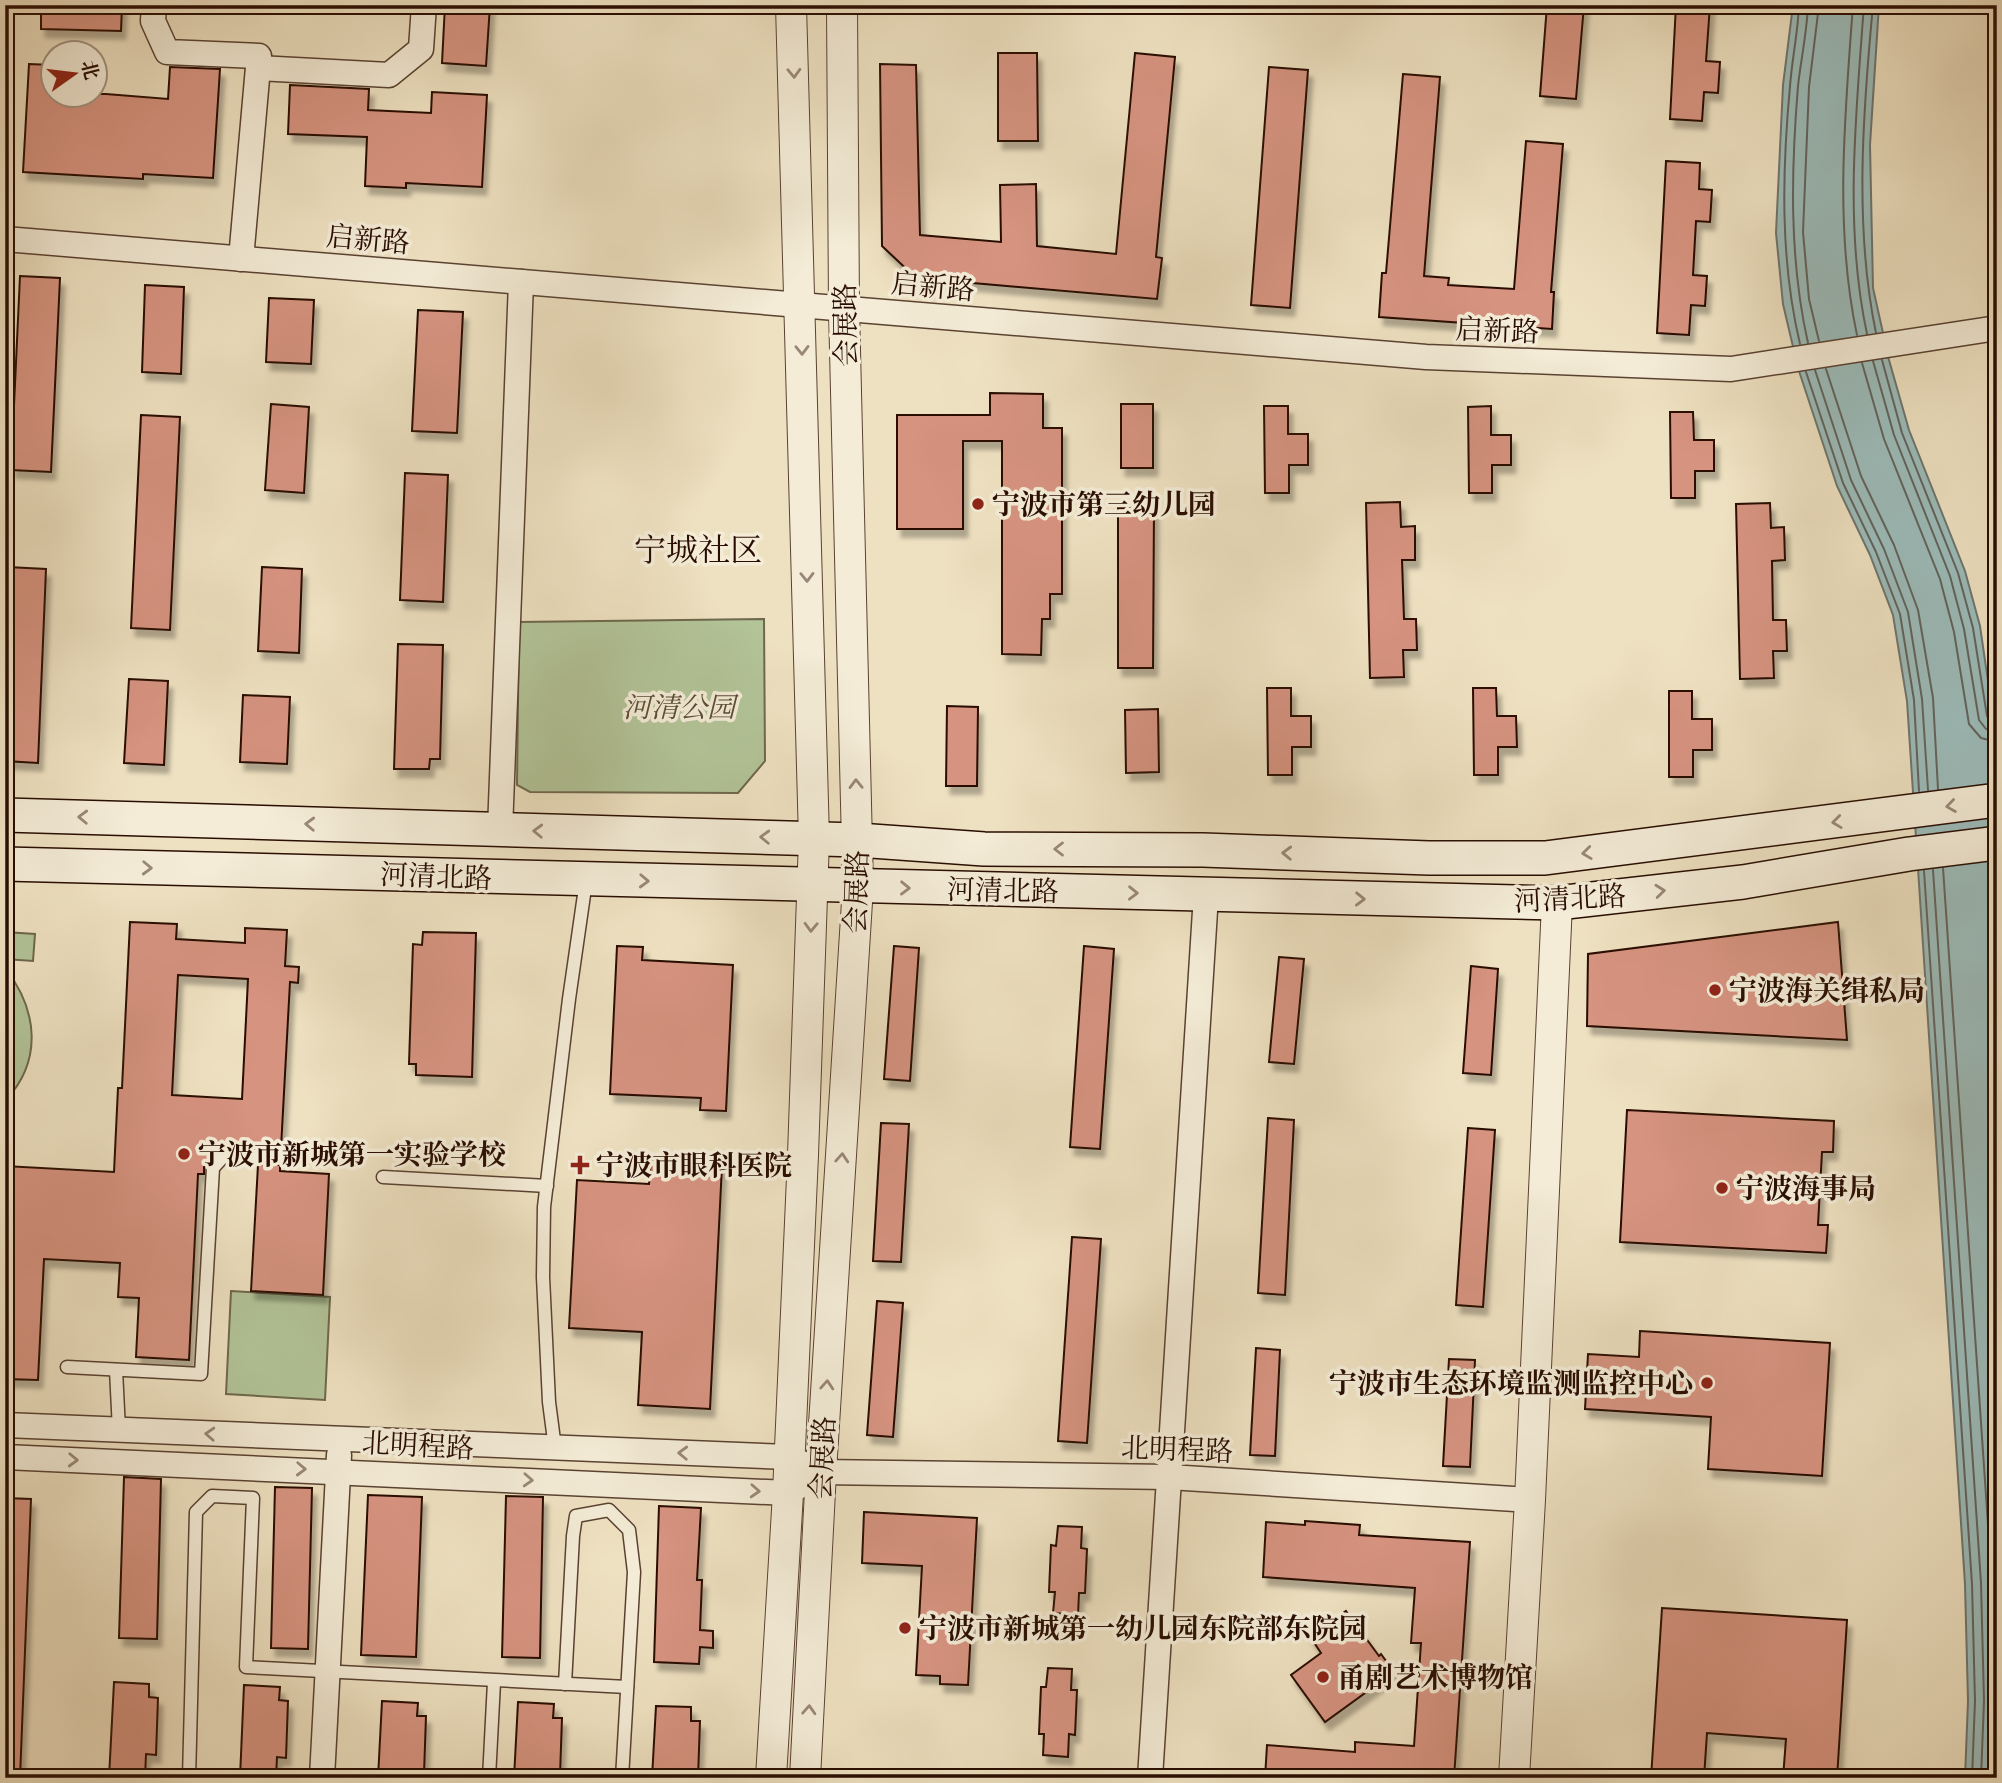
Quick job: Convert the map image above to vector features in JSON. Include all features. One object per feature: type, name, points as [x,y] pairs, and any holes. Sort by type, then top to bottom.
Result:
[{"type":"main road","name":"河清北路","points":[[5,815],[858,840],[984,849],[1203,850],[1429,858],[1545,858],[1997,800]]},
{"type":"main road","name":"河清北路","points":[[5,864],[1557,903],[1743,882],[1909,854],[1997,843]]},
{"type":"street","points":[[154,5],[153,21],[167,52],[259,56],[241,259]]},
{"type":"street","points":[[258,68],[389,75],[421,49],[424,5]]},
{"type":"street","name":"会展路","points":[[771,1778],[788,1493],[814,839],[792,5]]},
{"type":"street","name":"会展路","points":[[805,1778],[821,1472],[858,886],[844,309],[842,5]]},
{"type":"street","name":"启新路","points":[[5,239],[1426,357],[1731,369],[1997,328]]},
{"type":"street","points":[[500,830],[521,282]]},
{"type":"street","points":[[1150,1778],[1206,895]]},
{"type":"street","points":[[1514,1778],[1530,1500],[1557,903]]},
{"type":"street","name":"北明程路","points":[[5,1425],[789,1457],[821,1472],[1170,1477],[1530,1500]]},
{"type":"street","points":[[322,1778],[340,1440]]},
{"type":"street","name":"北明程路","points":[[5,1457],[788,1493]]},
{"type":"street","points":[[788,1493],[821,1472]]},
{"type":"lane","points":[[555,1448],[543,1277],[547,1186],[586,880]]},
{"type":"lane","points":[[67,1367],[201,1374],[213,1168],[225,1156],[326,1157]]},
{"type":"lane","points":[[383,1177],[547,1186]]},
{"type":"lane","points":[[116,1370],[119,1430]]},
{"type":"lane","points":[[189,1778],[196,1512],[212,1496],[253,1498],[246,1667],[627,1687]]},
{"type":"lane","points":[[565,1684],[576,1516],[609,1510],[629,1530],[634,1572],[622,1778]]},
{"type":"lane","points":[[489,1778],[494,1682]]},
{"type":"green space","name":"河清公园","points":[[764,619],[765,761],[738,793],[530,792],[517,785],[519,622]]},
{"type":"green space","points":[[5,932],[35,934],[33,961],[5,959]]},
{"type":"green space","points":[[5,968],[24,1001],[32,1035],[26,1069],[5,1101]]},
{"type":"green space","points":[[231,1291],[330,1297],[325,1400],[226,1394]]},
{"type":"water","points":[[1793,5],[1879,5],[1870,145],[1873,288],[1889,360],[1909,430],[1965,571],[1980,626],[1997,743],[1997,1778],[1965,1778],[1968,1701],[1965,1584],[1907,701],[1893,615],[1870,555],[1837,486],[1798,368],[1783,304],[1776,233],[1783,85]]},
{"type":"building","points":[[41,5],[122,5],[121,31],[41,29]]},
{"type":"building","points":[[445,5],[490,5],[486,66],[442,63]]},
{"type":"building","points":[[1547,5],[1584,5],[1576,99],[1540,96]]},
{"type":"building","points":[[1676,5],[1710,5],[1706,61],[1720,62],[1718,93],[1704,92],[1702,121],[1670,119]]},
{"type":"building","points":[[998,53],[1037,53],[1038,141],[998,141]]},
{"type":"building","points":[[1135,53],[1175,57],[1156,257],[1162,258],[1157,299],[916,278],[882,246],[880,64],[916,65],[920,235],[1001,242],[1000,185],[1036,184],[1037,246],[1116,254]]},
{"type":"building","points":[[29,64],[38,64],[38,108],[108,108],[108,94],[168,99],[170,67],[220,69],[213,178],[143,174],[143,179],[23,172]]},
{"type":"building","points":[[1269,67],[1308,70],[1290,308],[1251,305]]},
{"type":"building","points":[[1403,74],[1440,77],[1424,276],[1449,278],[1448,285],[1514,289],[1526,141],[1563,144],[1551,292],[1554,292],[1552,329],[1379,317],[1382,273],[1386,273]]},
{"type":"building","points":[[290,85],[369,89],[368,110],[431,113],[432,92],[487,95],[482,187],[406,183],[406,188],[365,186],[367,137],[288,134]]},
{"type":"building","points":[[1666,161],[1700,163],[1699,189],[1712,190],[1710,222],[1696,221],[1693,275],[1707,276],[1705,306],[1691,305],[1689,335],[1657,333]]},
{"type":"building","points":[[20,276],[60,278],[51,472],[11,470]]},
{"type":"building","points":[[145,285],[184,287],[181,374],[142,372]]},
{"type":"building","points":[[269,298],[314,300],[311,364],[266,362]]},
{"type":"building","points":[[418,310],[463,312],[457,433],[412,431]]},
{"type":"building","points":[[990,393],[1043,394],[1043,428],[1062,428],[1062,594],[1050,594],[1050,619],[1042,619],[1041,655],[1002,654],[1002,441],[963,441],[963,529],[897,529],[897,415],[990,415]]},
{"type":"building","points":[[271,404],[309,407],[304,493],[265,490]]},
{"type":"building","points":[[1121,404],[1153,404],[1153,468],[1121,468]]},
{"type":"building","points":[[1264,406],[1288,406],[1288,434],[1308,434],[1308,465],[1289,465],[1289,493],[1265,493]]},
{"type":"building","points":[[1491,406],[1491,435],[1511,435],[1511,465],[1492,465],[1492,493],[1469,493],[1468,407]]},
{"type":"building","points":[[1670,412],[1693,412],[1694,440],[1714,440],[1714,471],[1695,471],[1695,498],[1671,498]]},
{"type":"building","points":[[141,415],[180,417],[170,630],[131,628]]},
{"type":"building","points":[[405,473],[448,475],[443,602],[400,600]]},
{"type":"building","points":[[1400,502],[1401,527],[1415,526],[1415,560],[1402,560],[1404,619],[1416,619],[1417,650],[1403,650],[1404,677],[1370,678],[1366,503]]},
{"type":"building","points":[[1770,503],[1771,528],[1784,527],[1785,560],[1772,561],[1773,620],[1786,620],[1787,651],[1773,651],[1774,678],[1740,679],[1736,504]]},
{"type":"building","points":[[1118,508],[1154,508],[1153,668],[1118,668]]},
{"type":"building","points":[[7,567],[46,569],[38,763],[5,761]]},
{"type":"building","points":[[262,567],[302,569],[299,653],[258,651]]},
{"type":"building","points":[[398,644],[443,645],[440,759],[430,759],[429,769],[394,769]]},
{"type":"building","points":[[129,679],[168,681],[164,765],[124,763]]},
{"type":"building","points":[[1267,688],[1291,688],[1291,716],[1311,716],[1311,747],[1292,747],[1292,775],[1268,775]]},
{"type":"building","points":[[1473,688],[1496,688],[1497,716],[1516,716],[1517,747],[1498,747],[1498,775],[1474,775]]},
{"type":"building","points":[[1669,691],[1692,691],[1692,719],[1712,719],[1712,750],[1693,750],[1693,777],[1669,777]]},
{"type":"building","points":[[243,695],[290,697],[287,764],[240,762]]},
{"type":"building","points":[[947,706],[978,707],[977,786],[946,786]]},
{"type":"building","points":[[1158,709],[1159,772],[1126,773],[1125,710]]},
{"type":"building","points":[[130,922],[177,924],[176,939],[245,943],[245,928],[287,930],[285,966],[299,967],[298,983],[290,982],[281,1148],[210,1144],[204,1174],[198,1174],[189,1360],[136,1357],[139,1298],[118,1297],[120,1263],[44,1259],[38,1380],[5,1379],[5,1166],[114,1172],[118,1088],[122,1088]],"holes":[[[178,975],[248,979],[242,1099],[172,1095]]]},
{"type":"building","name":"宁波海关缉私局","points":[[1838,922],[1847,1040],[1587,1026],[1588,954]]},
{"type":"building","points":[[423,932],[476,933],[472,1077],[416,1075],[416,1064],[409,1064],[413,944],[422,945]]},
{"type":"building","points":[[617,946],[643,947],[642,960],[733,965],[726,1111],[700,1110],[701,1098],[610,1094]]},
{"type":"building","points":[[894,946],[919,948],[910,1081],[884,1079]]},
{"type":"building","points":[[1084,946],[1114,949],[1100,1149],[1070,1147]]},
{"type":"building","points":[[1279,957],[1304,959],[1294,1064],[1269,1062]]},
{"type":"building","points":[[1471,966],[1498,969],[1491,1075],[1463,1073]]},
{"type":"building","name":"宁波海事局","points":[[1627,1110],[1834,1121],[1833,1152],[1822,1152],[1818,1225],[1828,1225],[1826,1253],[1620,1242]]},
{"type":"building","points":[[1268,1118],[1294,1120],[1285,1295],[1258,1293]]},
{"type":"building","points":[[881,1123],[909,1124],[901,1262],[873,1261]]},
{"type":"building","points":[[1468,1128],[1495,1130],[1483,1307],[1456,1305]]},
{"type":"building","points":[[651,1161],[722,1165],[710,1409],[638,1405],[642,1332],[569,1328],[577,1180],[649,1184]]},
{"type":"building","points":[[258,1165],[280,1165],[280,1171],[329,1174],[323,1295],[251,1291]]},
{"type":"building","points":[[1072,1237],[1101,1239],[1087,1443],[1058,1441]]},
{"type":"building","points":[[877,1301],[903,1303],[893,1437],[867,1435]]},
{"type":"building","name":"宁波市生态环境监测监控中心","points":[[1640,1331],[1830,1343],[1822,1476],[1708,1469],[1711,1417],[1585,1409],[1588,1354],[1639,1357]]},
{"type":"building","points":[[1256,1348],[1280,1350],[1275,1456],[1250,1455]]},
{"type":"building","points":[[1449,1359],[1475,1360],[1470,1467],[1443,1466]]},
{"type":"building","points":[[124,1477],[161,1479],[157,1639],[119,1638]]},
{"type":"building","points":[[275,1487],[312,1488],[308,1649],[271,1648]]},
{"type":"building","points":[[368,1495],[422,1497],[416,1657],[361,1655]]},
{"type":"building","points":[[506,1496],[543,1497],[540,1658],[502,1657]]},
{"type":"building","points":[[5,1498],[31,1499],[20,1778],[5,1778]]},
{"type":"building","points":[[659,1506],[701,1508],[697,1580],[702,1580],[700,1630],[713,1631],[713,1648],[700,1647],[699,1664],[654,1662]]},
{"type":"building","points":[[864,1512],[977,1518],[968,1685],[940,1684],[940,1676],[916,1675],[922,1566],[862,1563]]},
{"type":"building","points":[[1305,1521],[1360,1525],[1359,1535],[1470,1542],[1454,1778],[1265,1778],[1267,1745],[1355,1752],[1355,1742],[1414,1746],[1421,1643],[1411,1643],[1415,1588],[1263,1577],[1266,1522],[1305,1525]]},
{"type":"building","points":[[1058,1526],[1082,1527],[1081,1548],[1087,1549],[1085,1593],[1079,1593],[1078,1615],[1053,1613],[1055,1592],[1049,1592],[1051,1545],[1056,1546]]},
{"type":"building","points":[[1662,1608],[1847,1620],[1837,1778],[1783,1778],[1786,1739],[1707,1733],[1704,1778],[1651,1778]]},
{"type":"building","points":[[1346,1611],[1394,1672],[1325,1722],[1291,1675],[1321,1653],[1307,1632],[1321,1622],[1324,1627]]},
{"type":"building","points":[[1048,1668],[1072,1669],[1071,1690],[1077,1690],[1075,1735],[1069,1734],[1068,1757],[1043,1755],[1044,1734],[1039,1734],[1041,1687],[1046,1687]]},
{"type":"building","points":[[114,1682],[149,1684],[149,1697],[158,1698],[156,1755],[146,1754],[145,1778],[109,1778]]},
{"type":"building","points":[[244,1685],[280,1687],[279,1700],[288,1701],[286,1758],[277,1757],[276,1778],[240,1778]]},
{"type":"building","points":[[382,1701],[418,1703],[417,1716],[426,1716],[424,1774],[414,1773],[414,1778],[378,1778]]},
{"type":"building","points":[[518,1702],[554,1704],[553,1718],[562,1718],[560,1775],[551,1775],[550,1778],[514,1778]]},
{"type":"building","points":[[656,1706],[691,1707],[691,1721],[700,1721],[698,1778],[652,1778]]},
{"type":"place","name":"宁波市第三幼儿园","points":[[978,504]]},
{"type":"place","name":"宁波海关缉私局","points":[[1715,990]]},
{"type":"place","name":"宁波市新城第一实验学校","points":[[184,1154]]},
{"type":"place","name":"宁波市眼科医院","points":[[580,1165]]},
{"type":"place","name":"宁波海事局","points":[[1722,1188]]},
{"type":"place","name":"宁波市生态环境监测监控中心","points":[[1707,1383]]},
{"type":"place","name":"宁波市新城第一幼儿园东院部东院园","points":[[905,1628]]},
{"type":"place","name":"甬剧艺术博物馆","points":[[1323,1677]]},
{"type":"district","name":"宁城社区","points":[[698,550]]}]
